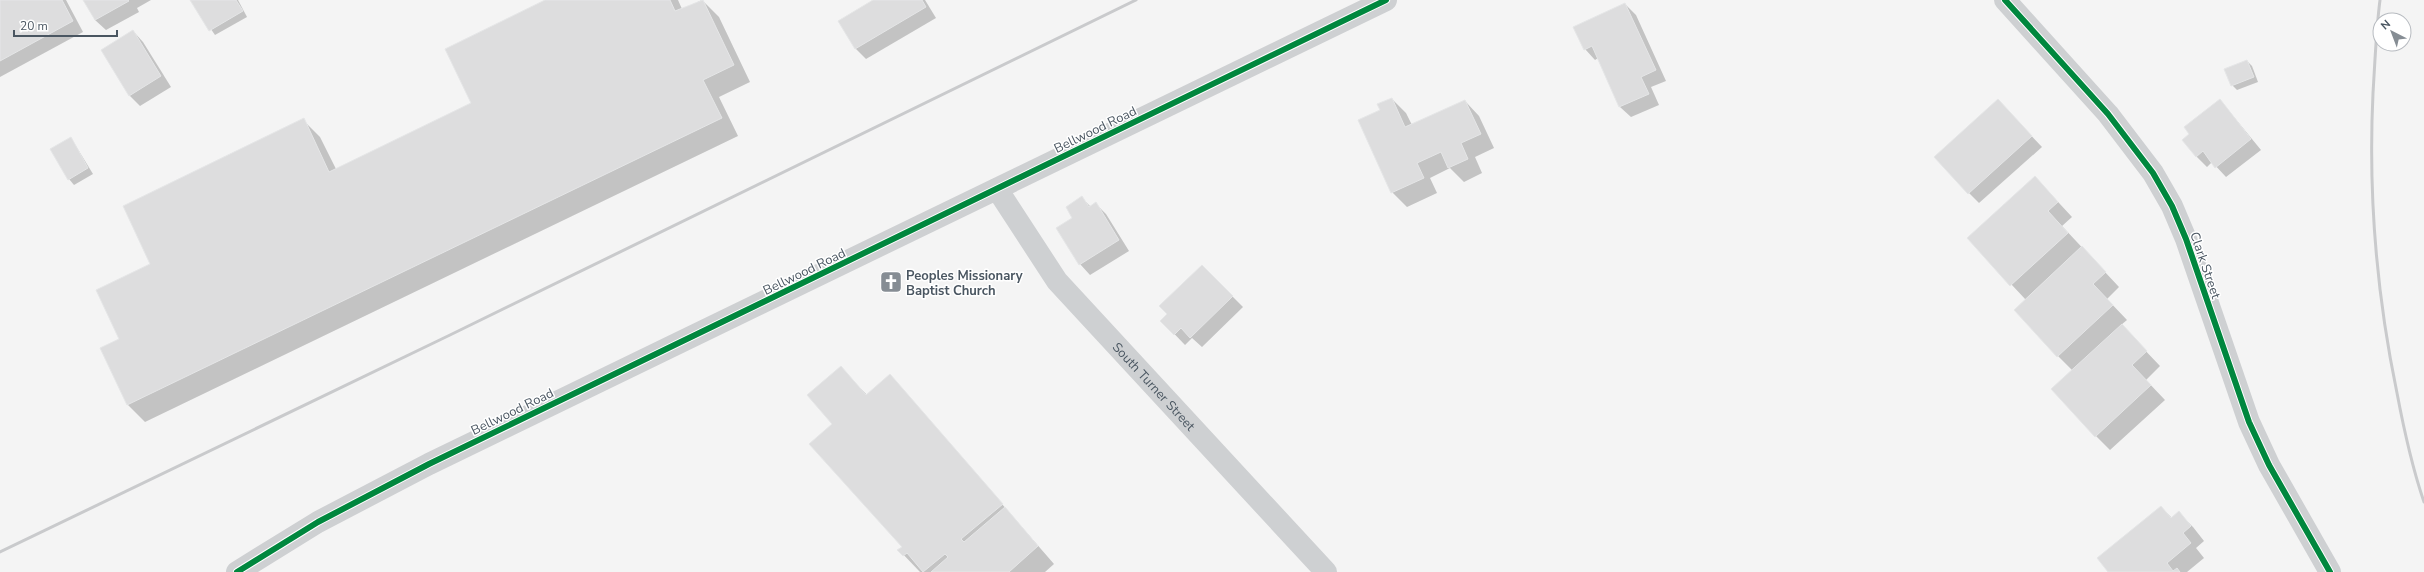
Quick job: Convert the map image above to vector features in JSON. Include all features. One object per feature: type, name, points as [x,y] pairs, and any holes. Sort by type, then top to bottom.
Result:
[{"type":"street","name":"Bellwood Road","points":[[237,572],[318,522],[428,464],[1386,0]]},
{"type":"street","name":"Clark Street","points":[[2005,0],[2108,114],[2135,147],[2157,180],[2186,239],[2249,422],[2269,465],[2330,572]]},
{"type":"street","name":"South Turner Street","points":[[997,189],[1057,281],[1326,572]]},
{"type":"building","points":[[0,0],[62,0],[73,21],[0,61]]},
{"type":"building","points":[[83,0],[128,0],[129,1],[95,20]]},
{"type":"building","points":[[190,0],[236,0],[243,11],[209,31]]},
{"type":"building","points":[[545,0],[670,0],[675,11],[703,0],[734,65],[703,80],[722,118],[127,405],[100,348],[119,339],[96,290],[150,264],[123,206],[304,118],[329,172],[471,103],[445,49]]},
{"type":"building","points":[[873,0],[922,0],[926,7],[855,49],[838,21]]},
{"type":"building","points":[[1625,3],[1656,70],[1641,77],[1649,94],[1619,107],[1592,46],[1584,50],[1573,27]]},
{"type":"building","points":[[133,30],[161,76],[129,96],[101,50]]},
{"type":"building","points":[[2247,60],[2254,77],[2231,86],[2224,69]]},
{"type":"building","points":[[1392,98],[1405,127],[1465,100],[1481,134],[1461,143],[1468,159],[1448,168],[1441,152],[1417,163],[1424,178],[1391,193],[1358,120],[1380,110],[1377,104]]},
{"type":"building","points":[[1998,99],[2032,136],[1968,194],[1934,157]]},
{"type":"building","points":[[2220,99],[2251,139],[2215,168],[2203,151],[2196,157],[2182,140],[2189,134],[2184,127]]},
{"type":"building","points":[[71,137],[88,168],[68,180],[50,149]]},
{"type":"building","points":[[2035,176],[2058,202],[2048,211],[2068,233],[2010,286],[1967,238]]},
{"type":"building","points":[[1082,196],[1089,207],[1096,202],[1119,240],[1079,265],[1056,228],[1072,218],[1066,207]]},
{"type":"building","points":[[2082,246],[2106,272],[2093,284],[2113,305],[2057,357],[2014,310]]},
{"type":"building","points":[[1202,265],[1233,296],[1190,338],[1181,328],[1174,335],[1160,321],[1167,314],[1159,306]]},
{"type":"building","points":[[2122,324],[2147,351],[2132,365],[2151,385],[2095,437],[2051,389]]},
{"type":"building","points":[[841,366],[866,395],[890,374],[1003,504],[961,539],[964,542],[1005,507],[1038,546],[1009,572],[931,572],[948,557],[945,554],[923,572],[907,553],[903,556],[897,550],[902,547],[809,444],[832,424],[807,395]]},
{"type":"building","points":[[2161,506],[2171,518],[2179,511],[2191,526],[2183,533],[2191,543],[2167,563],[2173,571],[2177,568],[2180,572],[2108,572],[2097,558]]},
{"type":"railway","points":[[0,552],[450,335],[1136,0]]},
{"type":"railway","points":[[2380,0],[2373,93],[2372,132],[2375,244],[2384,318],[2402,421],[2424,502]]},
{"type":"cycle path","points":[[237,572],[318,522],[429,464],[1386,0]]},
{"type":"cycle path","points":[[2005,0],[2108,114],[2153,173],[2172,206],[2186,239],[2249,422],[2269,465],[2330,572]]},
{"type":"place","name":"Peoples Missionary Baptist Church","points":[[891,282]]}]
